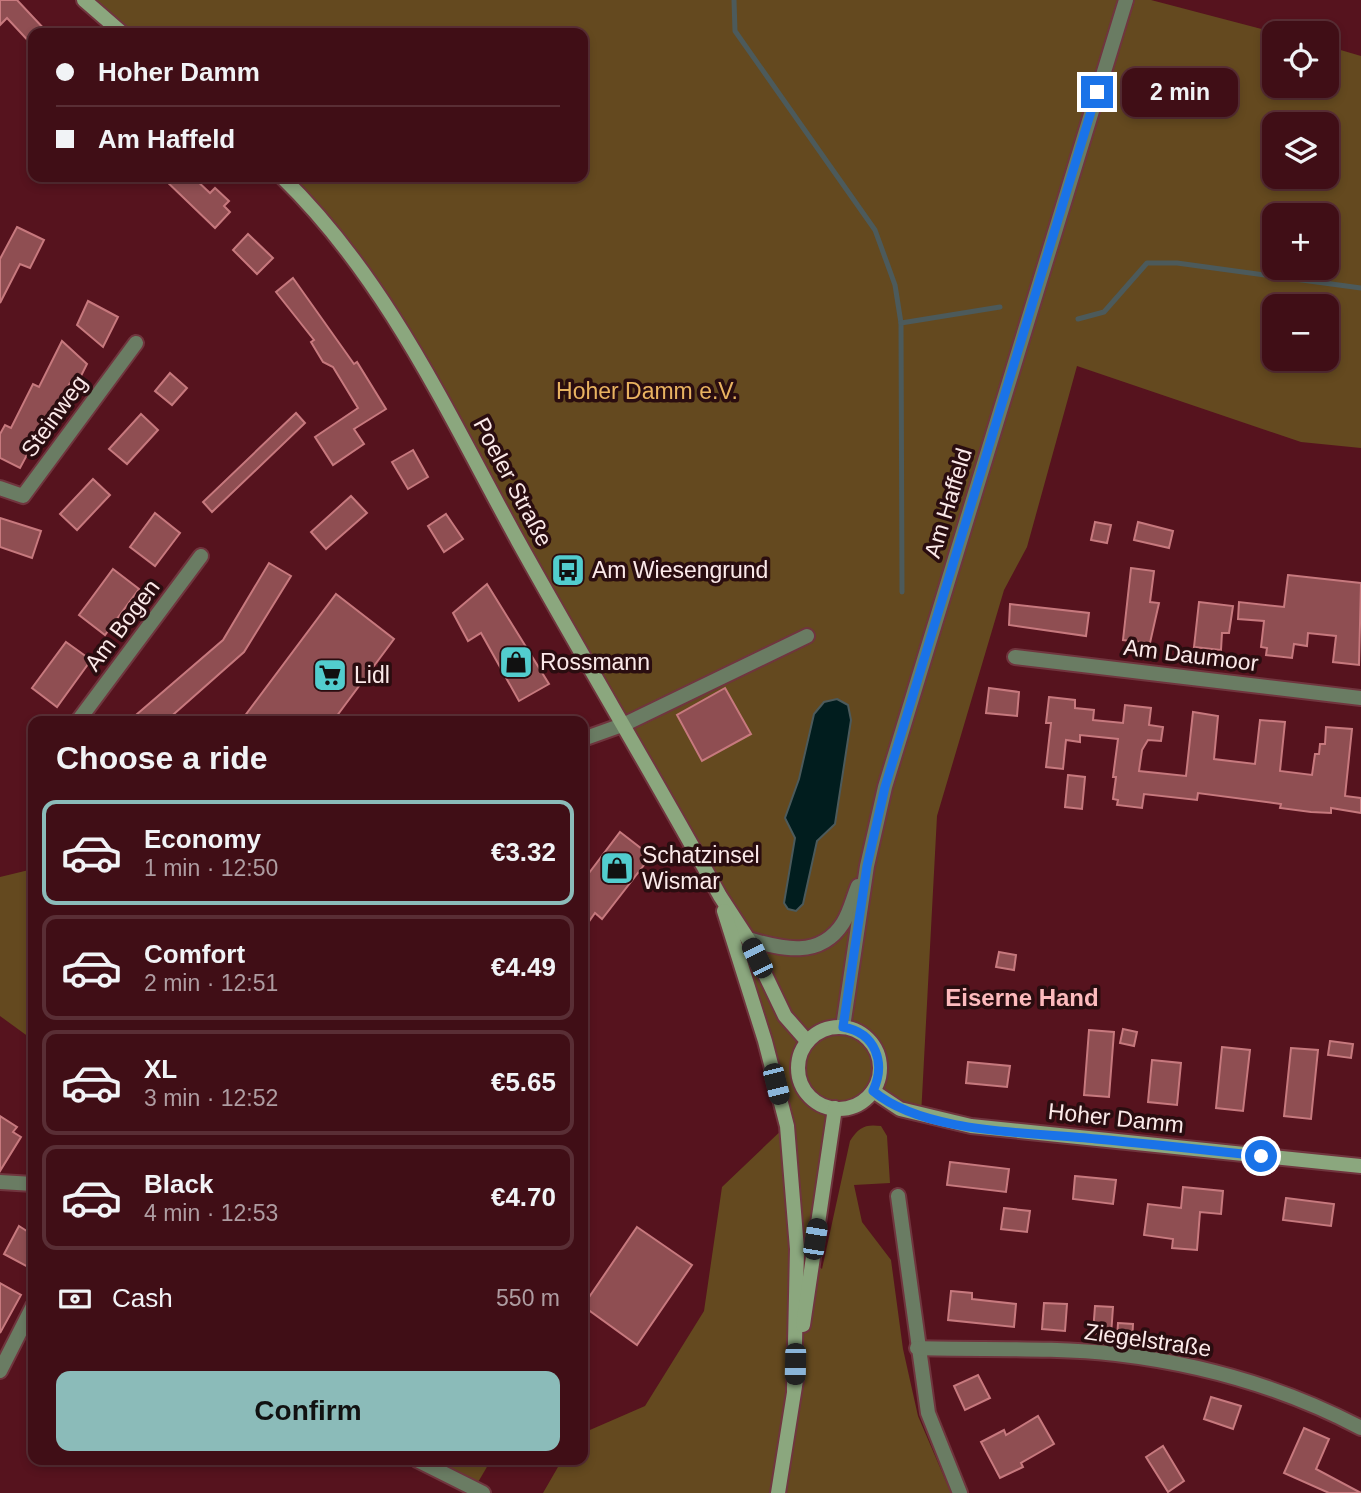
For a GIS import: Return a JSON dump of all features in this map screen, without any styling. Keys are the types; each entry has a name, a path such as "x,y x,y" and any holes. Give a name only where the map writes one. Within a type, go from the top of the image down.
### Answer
{"main road":[{"path":"84,0 116,28"},
{"name":"Poeler Straße","path":"286,182 358,264 435,386 517,541 625,724 720,896 748,939 785,1016 807,1041"},
{"path":"720,896 765,1041 787,1126 797,1249 794,1390"},
{"path":"843,1027 859,1032 877,1052 878,1079 873,1091 851,1107 835,1108 813,1100 798,1077 797,1063 807,1041 820,1031 843,1027"},
{"name":"Hoher Damm","path":"873,1091 900,1109 971,1126 1361,1166"},
{"path":"778,1493 835,1108"}],"street":[{"name":"Am Haffeld","path":"843,1027 867,866 889,773 1126,0"},
{"name":"Steinweg","path":"0,488 23,496 136,343"},
{"name":"Am Bogen","path":"82,716 201,555"},
{"path":"588,737 625,724 807,636"},
{"name":"Am Daumoor","path":"1015,657 1361,698"},
{"path":"748,939 796,950 817,945 843,924 867,866"},
{"path":"0,1182 28,1184"},
{"path":"898,1196 917,1349 928,1413 960,1493"},
{"path":"0,1371 28,1316"},
{"name":"Ziegelstraße","path":"917,1349 1114,1354 1211,1369 1323,1408 1361,1428"},
{"path":"427,1465 483,1493"}],"green space":[{"name":"Hoher Damm e.V.","path":"84,0 1151,0 1262,29 1262,98 1339,98 1339,50 1361,56 1361,448 1301,442 1077,366 1027,547 1004,590 937,816 921,1116 878,1094 859,1111 835,1113 812,1261 822,1269 850,1141 856,1132 863,1128 881,1126 887,1136 890,1183 854,1185 862,1222 891,1260 903,1349 918,1416 951,1493 543,1493 559,1465 588,1465 588,1431 645,1406 704,1311 722,1187 787,1125 720,896 358,264 286,182 588,182 588,28 116,28"},
{"path":"28,870 28,1036 0,1016 0,877"},
{"path":"427,1465 488,1465 474,1489"}],"water":[{"path":"837,699 848,705 851,720 835,824 817,841 803,904 796,911 788,909 784,903 795,838 785,818 799,779 814,714 824,702"}],"building":[{"path":"0,0 17,0 43,28 28,28 28,41 7,18 0,25"},
{"path":"167,182 198,182 210,193 215,188 229,201 224,206 230,212 215,228"},
{"path":"17,227 44,240 30,268 20,264 0,303 0,259"},
{"path":"248,234 273,258 257,274 233,250"},
{"path":"293,278 354,364 357,362 386,409 354,429 364,444 333,465 315,437 358,408 333,367 323,362 311,342 314,340 276,292"},
{"path":"88,301 118,317 103,347 77,325"},
{"path":"62,341 87,364 76,386 70,383 47,427 43,425 20,468 0,458 0,434 5,425 11,428 33,384 39,387"},
{"path":"170,373 187,388 172,405 155,391"},
{"path":"296,413 305,423 212,512 203,502"},
{"path":"141,414 158,430 127,464 109,449"},
{"path":"413,450 428,477 408,489 392,462"},
{"path":"93,479 110,495 77,530 60,514"},
{"path":"351,496 367,513 326,549 311,532"},
{"path":"155,513 180,533 155,566 130,547"},
{"path":"446,514 463,539 444,552 428,526"},
{"path":"0,518 41,531 32,558 0,547"},
{"path":"1095,522 1111,525 1107,543 1091,540"},
{"path":"1138,522 1173,531 1169,548 1134,540"},
{"path":"269,563 291,576 244,652 172,716 135,716 223,640"},
{"path":"1131,568 1154,571 1150,602 1159,603 1150,643 1123,640"},
{"path":"113,569 139,589 105,635 79,615"},
{"path":"1288,575 1361,583 1359,665 1333,662 1336,636 1308,633 1307,646 1294,644 1292,658 1266,655 1267,648 1261,647 1264,621 1238,619 1239,602 1284,607"},
{"name":"Rossmann","path":"487,584 549,684 519,701 481,633 468,641 453,613"},
{"path":"336,594 394,639 337,716 245,716"},
{"path":"1199,602 1233,606 1229,633 1222,633 1221,650 1194,647"},
{"path":"1010,604 1089,613 1086,636 1009,625"},
{"path":"66,642 91,660 57,707 32,688"},
{"path":"725,688 751,734 702,761 677,715"},
{"path":"989,688 1019,692 1017,716 986,713"},
{"path":"1049,697 1075,700 1075,708 1094,710 1093,720 1123,723 1125,705 1151,708 1149,725 1163,727 1161,741 1148,740 1142,750 1139,771 1186,776 1193,712 1218,716 1214,759 1255,764 1260,720 1285,722 1280,771 1312,775 1315,754 1319,754 1320,744 1325,744 1326,727 1352,729 1345,796 1361,798 1361,813 1331,808 1331,813 1311,812 1280,808 1281,804 1198,793 1197,800 1144,794 1142,808 1117,805 1118,800 1113,799 1116,777 1113,777 1118,739 1080,735 1080,742 1066,740 1063,769 1046,767 1051,723 1046,723"},
{"path":"1068,775 1085,777 1082,809 1065,807"},
{"name":"Schatzinsel Wismar","path":"620,832 651,856 602,919 595,913 588,923 588,874"},
{"path":"999,952 1016,955 1014,970 996,967"},
{"path":"1123,1029 1137,1032 1134,1046 1120,1043"},
{"path":"1089,1030 1114,1032 1109,1097 1084,1095"},
{"path":"1330,1041 1353,1044 1351,1058 1328,1055"},
{"path":"1222,1047 1250,1050 1243,1111 1216,1108"},
{"path":"1291,1048 1318,1050 1311,1119 1284,1116"},
{"path":"1152,1060 1181,1063 1177,1105 1148,1102"},
{"path":"968,1062 1010,1066 1007,1087 966,1083"},
{"path":"0,1116 17,1127 13,1132 21,1137 0,1171"},
{"path":"950,1162 1009,1169 1006,1192 947,1185"},
{"path":"1075,1176 1116,1180 1113,1204 1073,1199"},
{"path":"1183,1187 1223,1191 1221,1214 1200,1212 1197,1250 1172,1248 1173,1239 1144,1235 1148,1204 1181,1208"},
{"path":"1286,1198 1334,1204 1331,1226 1283,1220"},
{"path":"1004,1208 1030,1211 1027,1232 1001,1229"},
{"path":"19,1226 28,1232 28,1267 4,1254"},
{"path":"637,1227 692,1265 637,1345 588,1310 588,1299"},
{"path":"0,1283 21,1295 0,1333"},
{"path":"951,1291 972,1293 972,1299 1016,1304 1014,1327 948,1320"},
{"path":"1044,1303 1067,1304 1065,1331 1042,1329"},
{"path":"1095,1306 1113,1307 1111,1335 1093,1333"},
{"path":"1118,1323 1133,1324 1132,1342 1117,1340"},
{"path":"978,1375 990,1398 965,1410 954,1386"},
{"path":"1211,1397 1241,1406 1233,1429 1204,1419"},
{"path":"1038,1416 1054,1444 1021,1463 1023,1467 1000,1478 981,1442 1004,1430 1006,1435"},
{"path":"1304,1428 1329,1439 1316,1469 1361,1493 1329,1493 1284,1473"},
{"path":"1163,1446 1184,1481 1168,1492 1146,1457"}],"waterway":[{"path":"734,0 735,31 875,230 895,285 901,323 902,592"},
{"path":"1078,319 1104,312 1147,263 1177,263 1361,288"},
{"path":"901,323 1000,307"}],"place":[{"name":"Am Wiesengrund","path":"568,570"},
{"name":"Rossmann","path":"516,662"},
{"name":"Lidl","path":"330,675"},
{"name":"Schatzinsel Wismar","path":"617,868"}],"district":[{"name":"Eiserne Hand","path":"1022,997"}],"route":[{"path":"1097,92 885,787 867,866 843,1027 859,1032 870,1040 877,1052 880,1065 873,1091 900,1109 921,1116 971,1126 1261,1156"}]}
